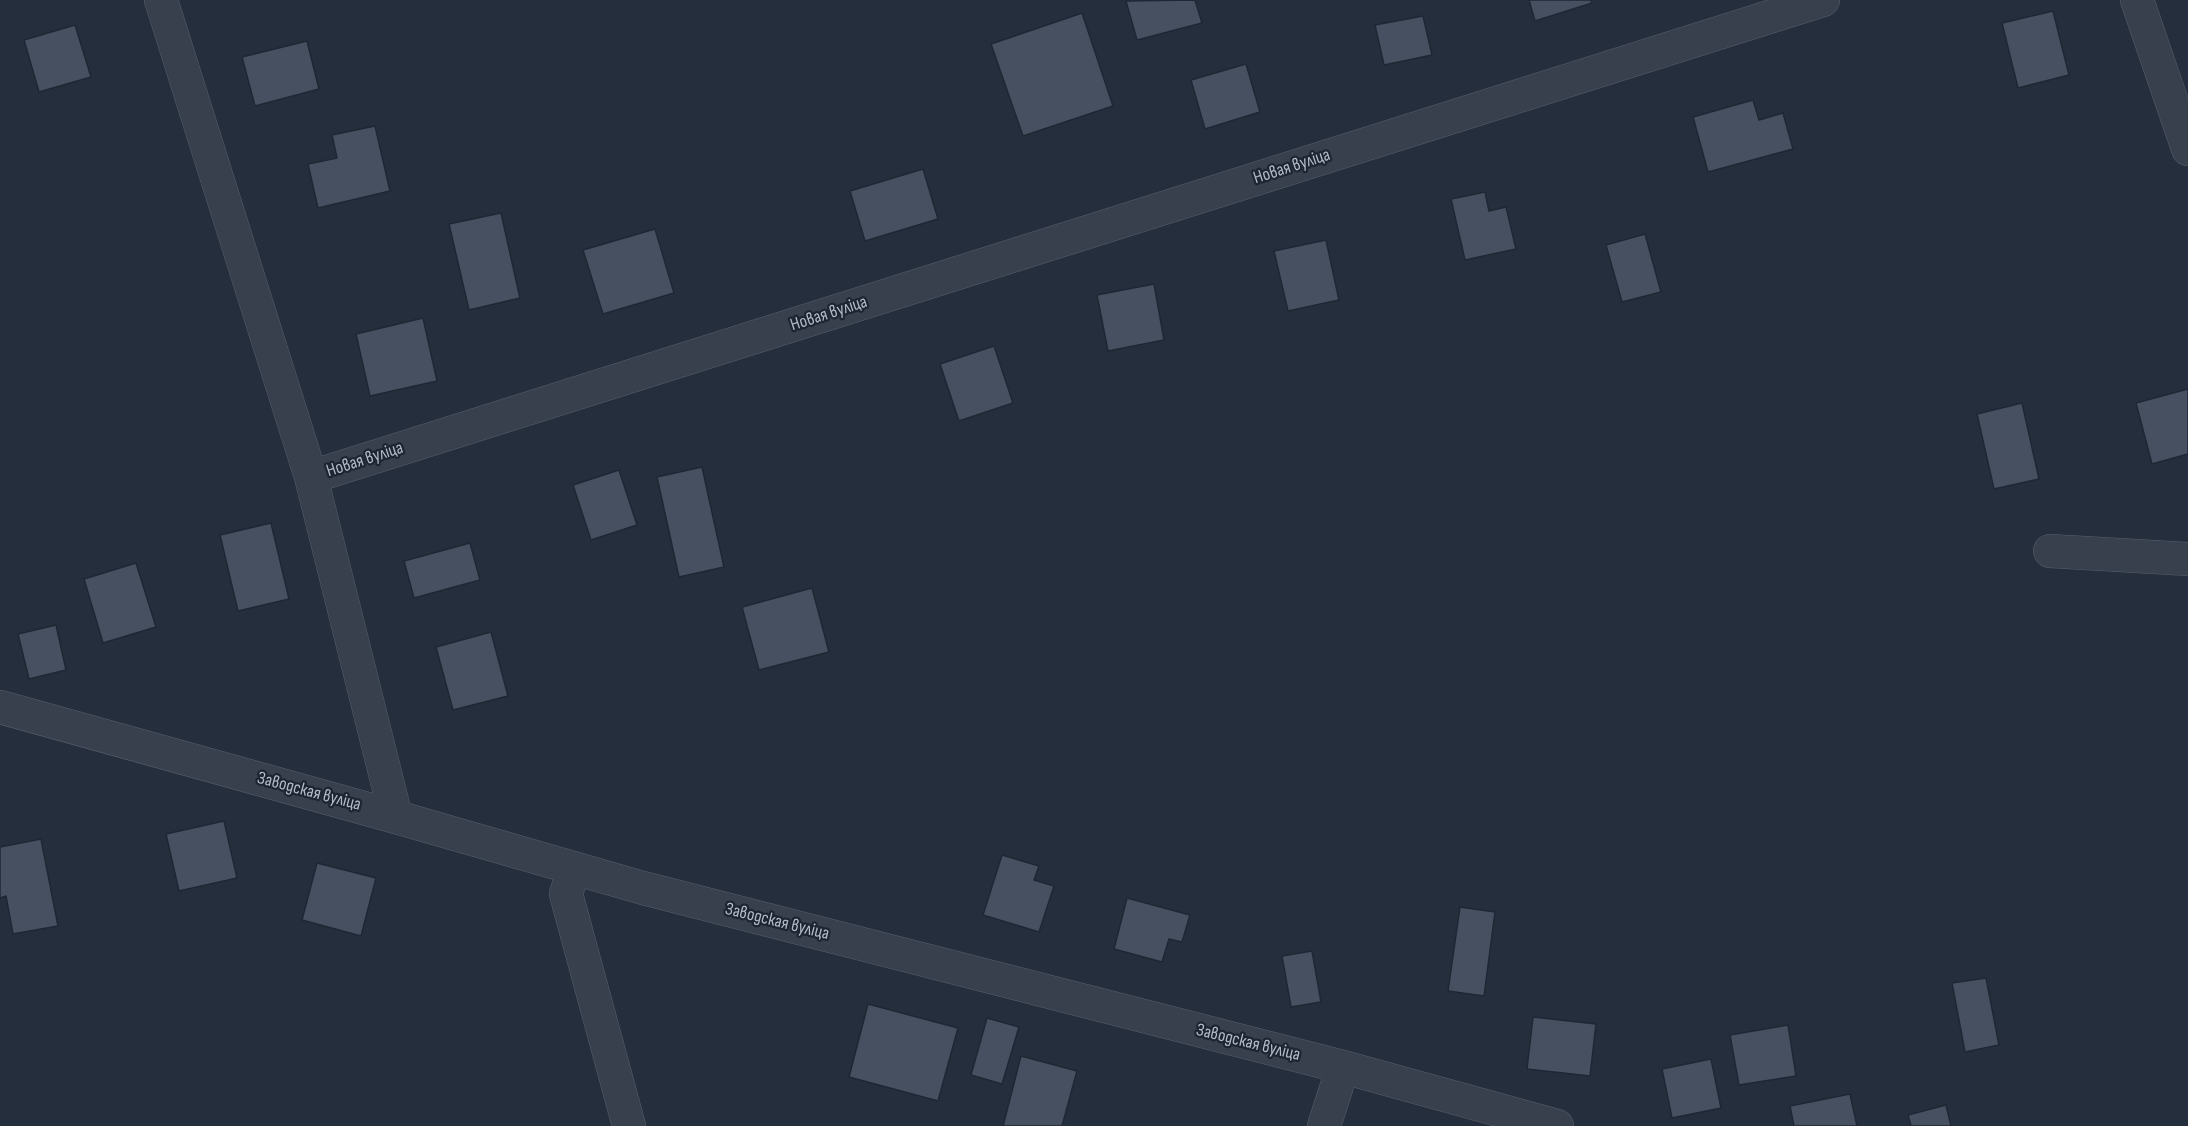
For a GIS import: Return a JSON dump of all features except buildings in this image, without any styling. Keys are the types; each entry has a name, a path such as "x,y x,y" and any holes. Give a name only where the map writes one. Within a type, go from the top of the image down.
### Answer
{"street":[{"name":"Новая вуліца","path":"161,0 311,477 1823,0"},
{"path":"2137,0 2188,149"},
{"path":"311,477 396,817"},
{"path":"2050,551 2188,559"},
{"name":"Заводская вуліца","path":"0,708 655,891 1343,1067 1557,1126"},
{"path":"574,868 566,894 629,1126"},
{"path":"1324,1126 1343,1067"}]}
